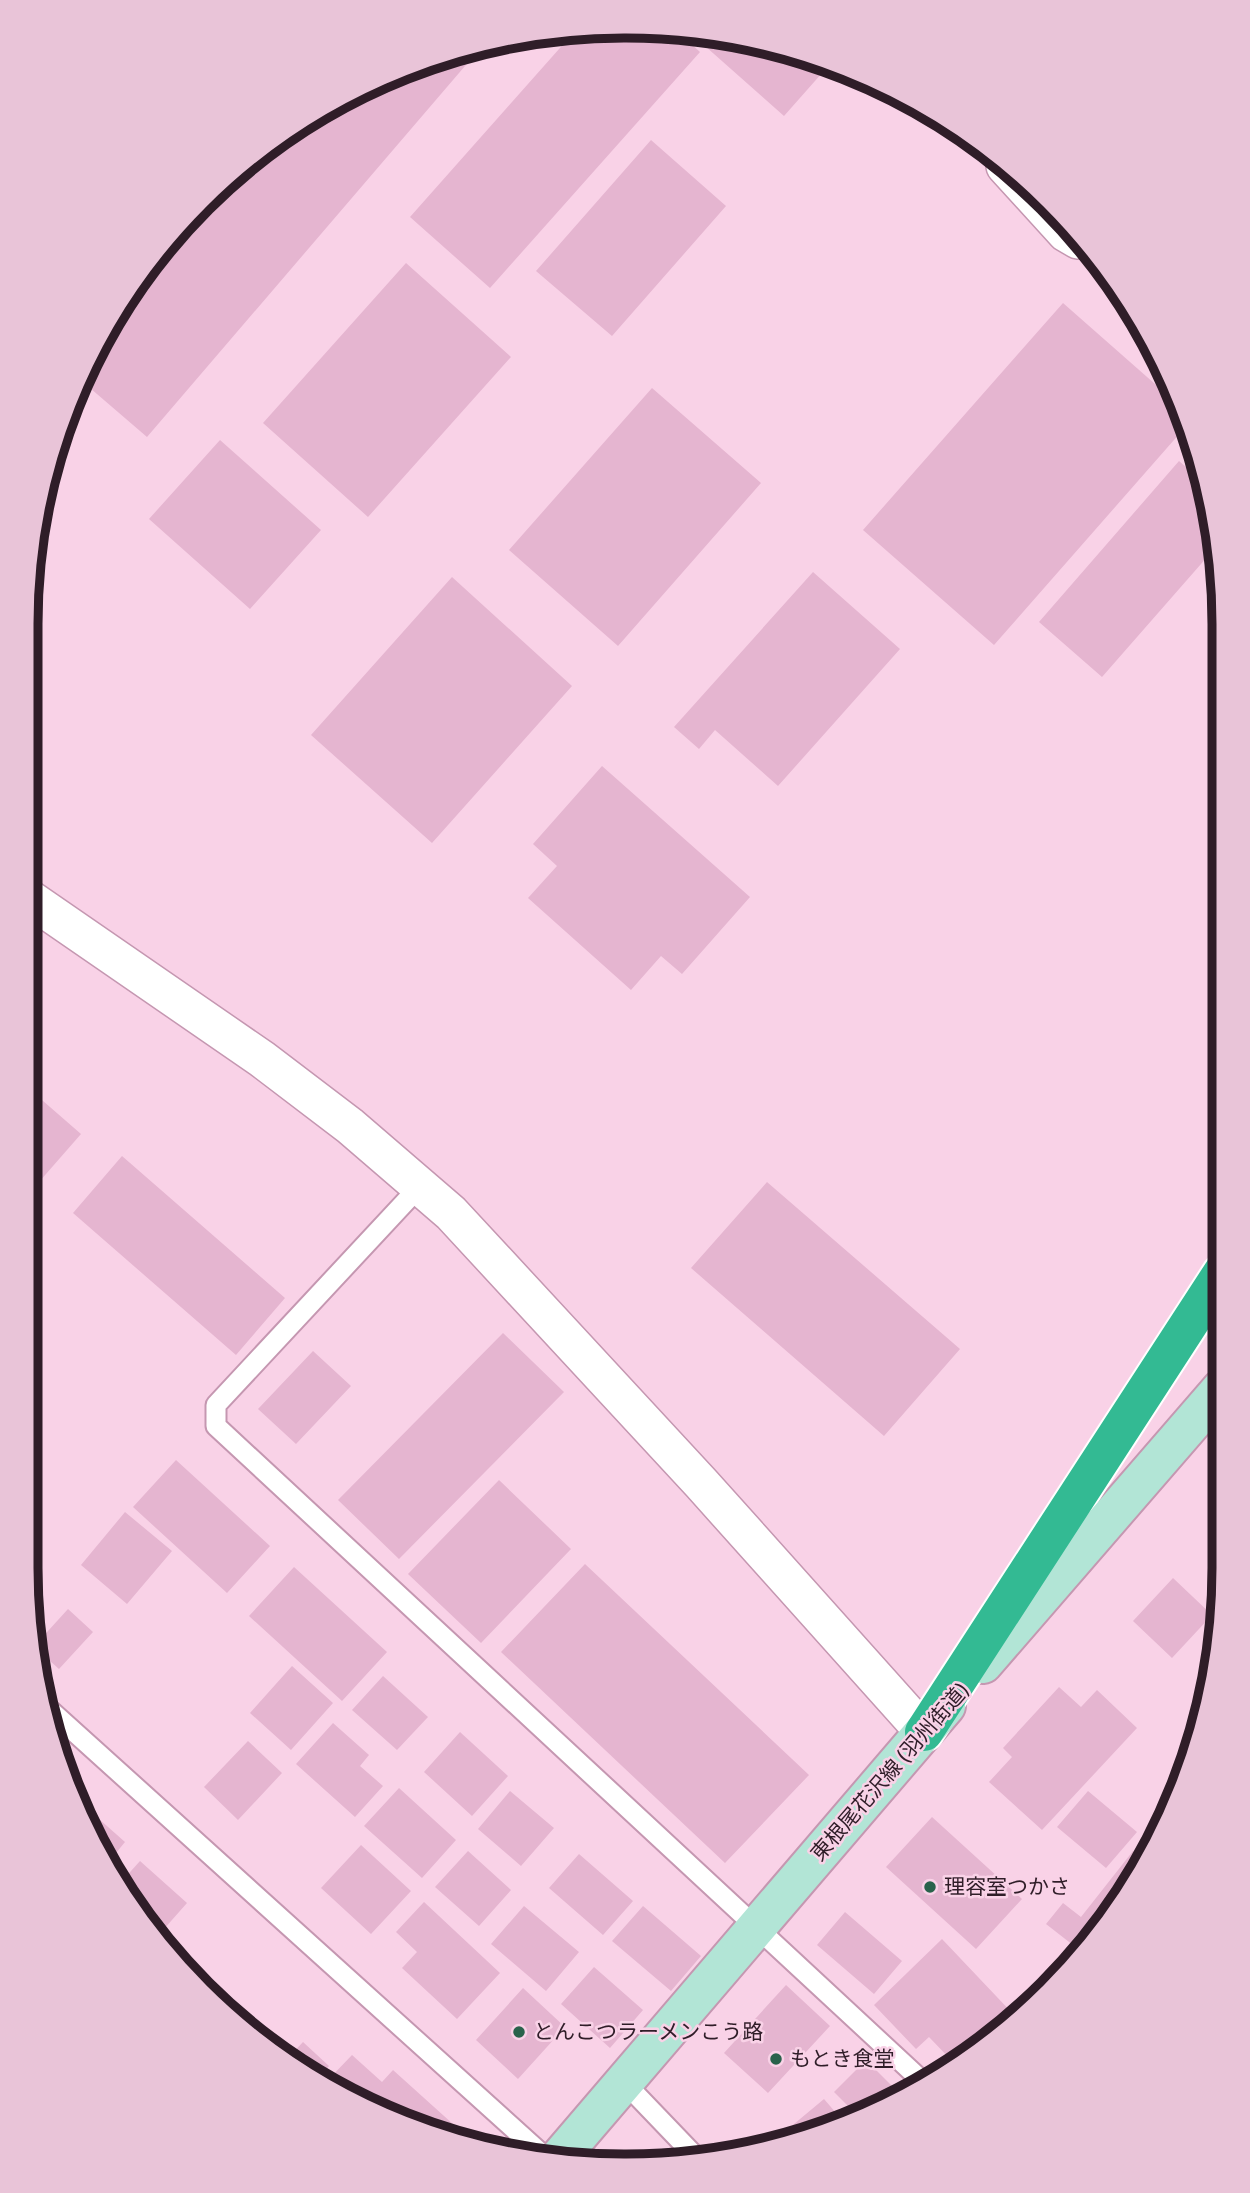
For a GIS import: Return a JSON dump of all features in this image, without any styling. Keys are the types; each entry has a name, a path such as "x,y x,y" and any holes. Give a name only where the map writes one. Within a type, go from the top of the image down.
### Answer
{"highway":[{"path":"923,1732 1212,1288"}],"main road":[{"name":"東根尾花沢線 (羽州街道)","path":"565,2151 1212,1400"}],"street":[{"path":"38,905 262,1059 350,1126 451,1213 701,1483 923,1732"}],"lane":[{"path":"420,1186 216,1405 216,1426 917,2076"},
{"path":"57,1717 534,2147"},
{"path":"624,2082 689,2150"}],"building":[{"path":"625,38 663,40 690,43 700,52 490,288 410,217 565,42"},
{"path":"705,46 777,58 822,73 784,116"},
{"path":"471,59 147,437 89,387 137,299 184,238 238,184 299,137 366,99 401,83"},
{"path":"651,140 726,206 612,336 536,271"},
{"path":"406,263 511,357 368,517 263,423"},
{"path":"1063,303 1162,390 1179,434 994,645 863,530"},
{"path":"652,388 761,483 618,646 509,550"},
{"path":"220,440 321,530 250,609 149,519"},
{"path":"1179,461 1192,472 1207,557 1102,677 1039,622"},
{"path":"813,572 900,649 778,786 715,730 699,749 674,727"},
{"path":"452,577 572,686 432,843 311,735"},
{"path":"602,766 750,897 682,974 661,956 631,990 528,898 557,866 533,844"},
{"path":"38,1097 81,1134 38,1183"},
{"path":"122,1156 285,1298 236,1355 73,1213"},
{"path":"767,1182 960,1349 884,1436 691,1268"},
{"path":"503,1333 564,1392 399,1559 338,1500"},
{"path":"313,1351 351,1386 296,1444 258,1409"},
{"path":"176,1460 270,1546 227,1593 133,1507"},
{"path":"499,1480 571,1549 481,1643 408,1574"},
{"path":"125,1512 172,1551 127,1604 81,1565"},
{"path":"585,1564 809,1775 725,1863 501,1652"},
{"path":"294,1567 387,1652 342,1701 249,1616"},
{"path":"1173,1578 1209,1612 1209,1619 1172,1658 1133,1621"},
{"path":"68,1609 93,1632 59,1669 46,1657 43,1636"},
{"path":"292,1666 333,1703 291,1750 250,1713"},
{"path":"383,1676 428,1717 397,1750 352,1710"},
{"path":"1059,1687 1081,1707 1097,1690 1137,1728 1042,1830 989,1782 1012,1757 1003,1748"},
{"path":"333,1723 369,1755 360,1766 383,1786 355,1817 296,1764"},
{"path":"460,1732 508,1776 472,1816 424,1772"},
{"path":"248,1741 282,1773 238,1820 204,1787"},
{"path":"399,1788 456,1840 422,1878 364,1826"},
{"path":"510,1791 554,1828 521,1866 478,1829"},
{"path":"1088,1791 1137,1832 1106,1868 1057,1827"},
{"path":"93,1813 125,1842 114,1855"},
{"path":"932,1817 1022,1899 976,1949 886,1867"},
{"path":"361,1845 411,1891 371,1934 321,1888"},
{"path":"468,1851 511,1890 479,1926 435,1887"},
{"path":"1133,1851 1137,1854 1113,1894 1074,1946 1046,1924 1063,1903 1081,1917"},
{"path":"579,1854 633,1901 603,1935 549,1888"},
{"path":"140,1861 187,1903 164,1929 126,1876"},
{"path":"424,1902 500,1973 457,2019 402,1968 417,1952 396,1932"},
{"path":"524,1906 579,1952 546,1991 491,1944"},
{"path":"643,1906 701,1956 671,1991 612,1941"},
{"path":"845,1912 902,1961 874,1994 817,1945"},
{"path":"942,1939 1010,2011 949,2057 929,2037 916,2049 874,2005"},
{"path":"594,1967 643,2010 610,2048 561,2004"},
{"path":"786,1985 830,2026 768,2093 724,2053"},
{"path":"523,1988 565,2027 518,2079 476,2040"},
{"path":"303,2042 329,2066 324,2071 294,2052"},
{"path":"352,2055 382,2082 393,2070 454,2125 451,2128 401,2110 332,2076"},
{"path":"866,2060 894,2088 851,2109 834,2092"},
{"path":"824,2099 837,2114 790,2131 788,2129"}],"place":[{"name":"理容室つかさ","path":"930,1887"},
{"name":"とんこつラーメンこう路","path":"519,2032"},
{"name":"もとき食堂","path":"776,2059"}]}
